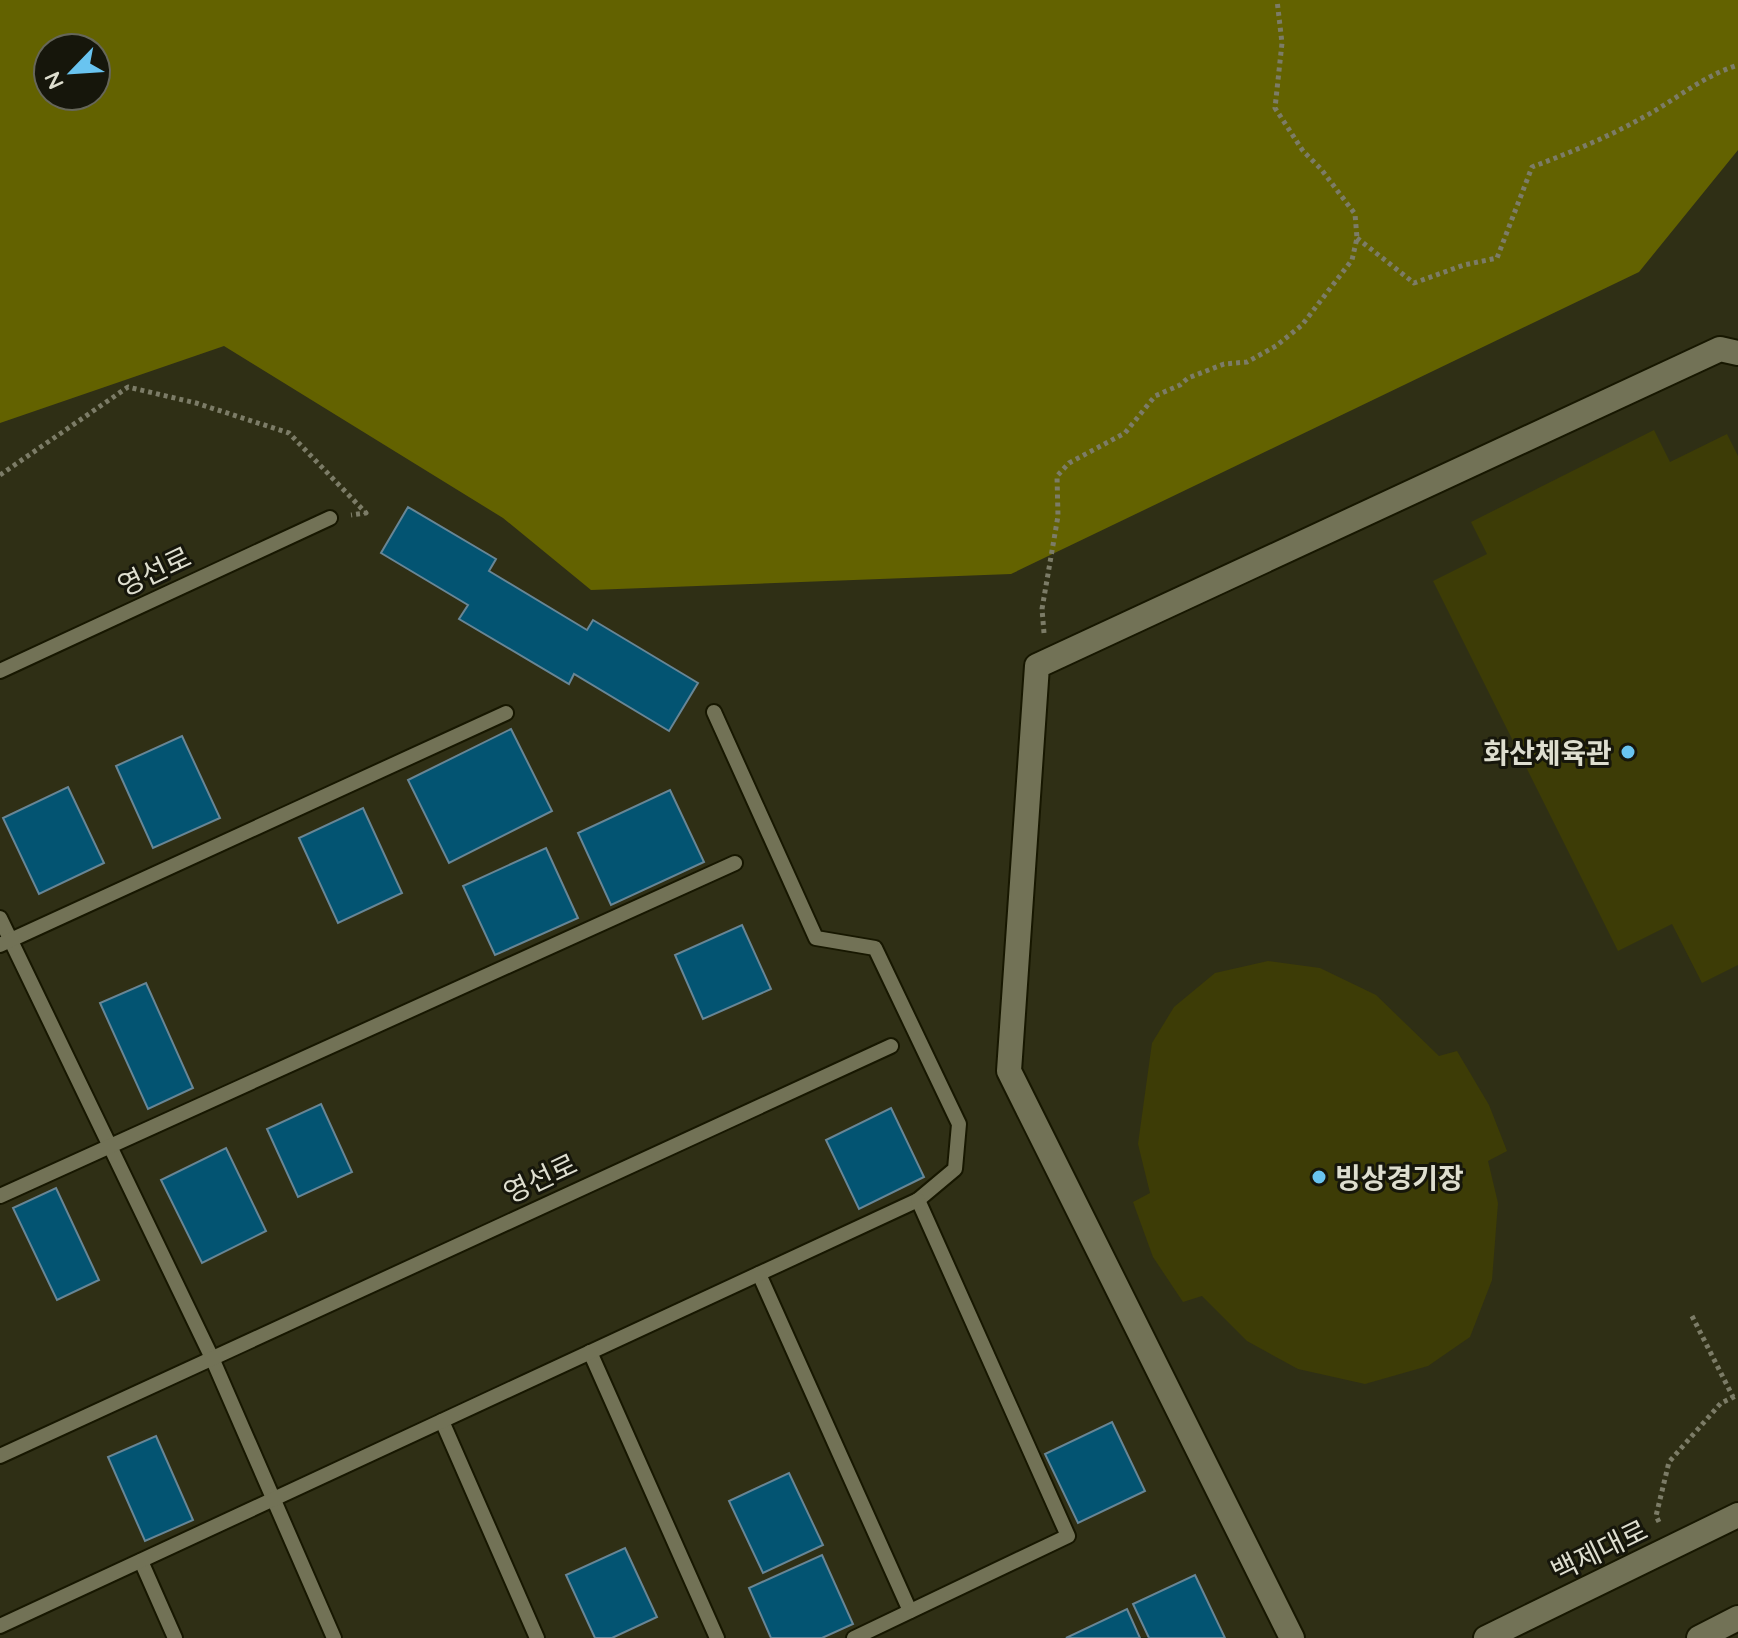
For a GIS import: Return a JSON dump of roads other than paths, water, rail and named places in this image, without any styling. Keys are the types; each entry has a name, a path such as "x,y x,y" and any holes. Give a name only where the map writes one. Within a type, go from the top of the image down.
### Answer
{"street":[{"path":"1292,1638 1009,1071 1037,666 1720,349 1738,353"},
{"name":"백제대로","path":"1486,1638 1738,1515"},
{"path":"1699,1638 1738,1618"}],"lane":[{"name":"영선로","path":"0,671 330,518"},
{"path":"0,1626 918,1200 955,1169 959,1124 875,948 816,938 714,712"},
{"path":"5,942 506,713"},
{"path":"0,1196 735,863"},
{"path":"0,918 5,942 212,1358 334,1638"},
{"name":"영선로","path":"0,1456 891,1046"},
{"path":"854,1638 1068,1536 918,1200"},
{"path":"759,1274 910,1611"},
{"path":"590,1352 717,1638"},
{"path":"442,1421 537,1638"},
{"path":"141,1561 175,1638"}],"place":[{"name":"화산체육관","path":"1628,752"},
{"name":"빙상경기장","path":"1319,1177"}]}
